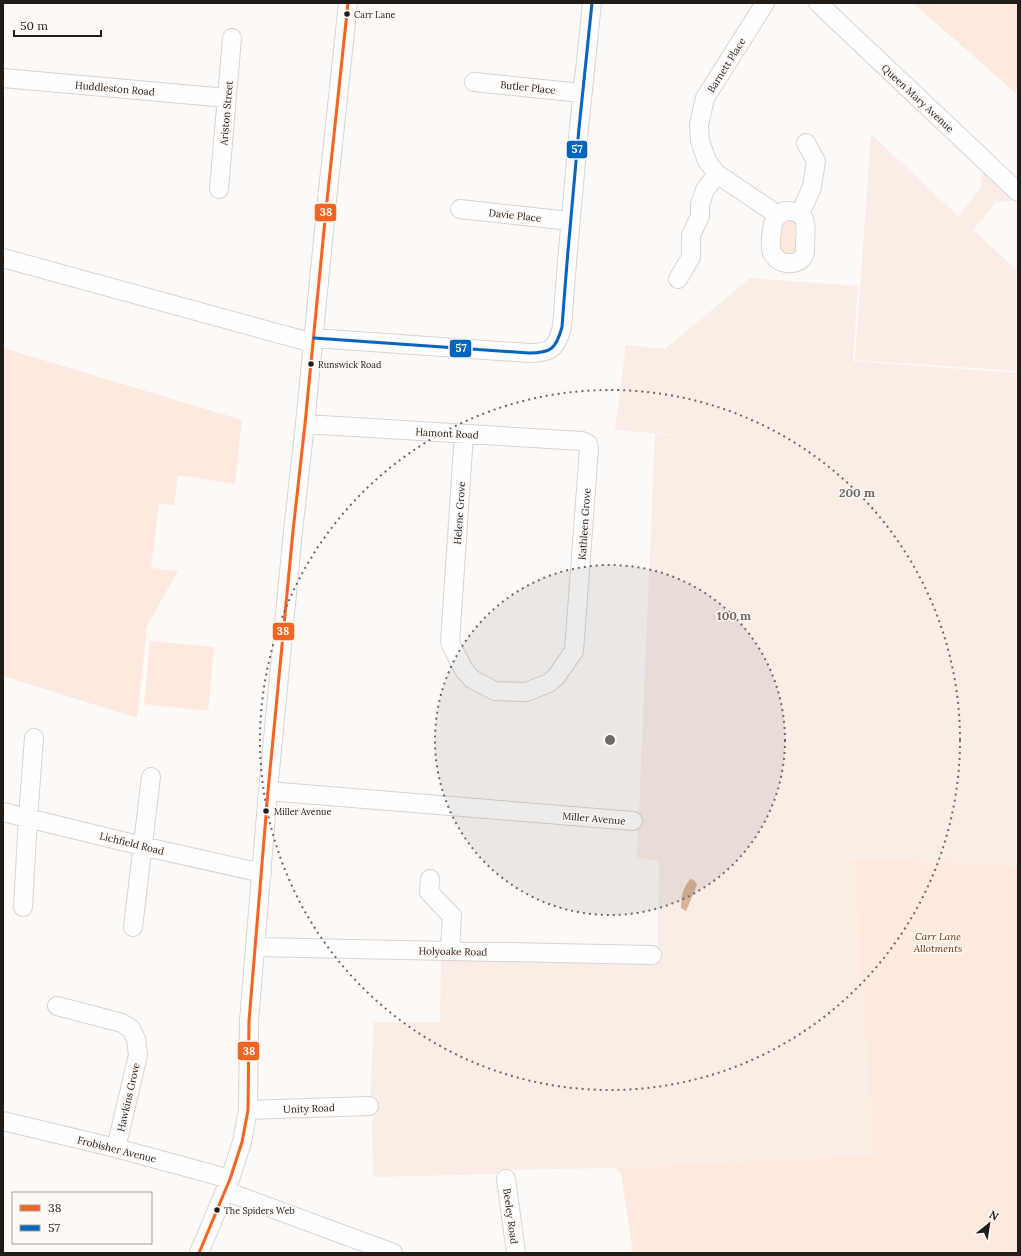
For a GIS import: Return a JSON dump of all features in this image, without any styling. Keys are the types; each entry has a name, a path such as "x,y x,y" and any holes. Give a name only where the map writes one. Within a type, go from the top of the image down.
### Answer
{"street":[{"path":"199,1253 228,1185 242,1142 248,1110 249,1021 268,792 293,531 348,3"},
{"path":"3,258 313,341 543,353 551,350 559,341 562,328 570,221 592,3"},
{"name":"Barnett Place","path":"765,3 705,98 699,125 700,141 707,161 717,174 778,215"},
{"name":"Queen Mary Avenue","path":"818,3 1018,192"},
{"name":"Ariston Street","path":"219,189 232,38"},
{"name":"Huddleston Road","path":"3,78 227,98"},
{"name":"Butler Place","path":"474,82 582,93"},
{"path":"800,214 812,187 821,160 806,143"},
{"path":"678,279 691,257 691,235 700,216 700,204 706,190 717,174"},
{"name":"Davie Place","path":"460,209 570,221"},
{"path":"785,211 793,211 800,214 805,221 806,227 804,256 799,261 791,264 783,263 776,259 770,249 773,224 778,215 785,211"},
{"name":"Hamont Road","path":"305,424 582,441 588,444"},
{"name":"Helene Grove","path":"464,434 450,642 464,670 472,679 495,691 526,692 549,683 556,677 574,651 578,604"},
{"name":"Kathleen Grove","path":"578,604 589,449 588,444"},
{"path":"23,906 34,738"},
{"path":"133,927 151,777"},
{"name":"Miller Avenue","path":"268,792 633,821"},
{"name":"Lichfield Road","path":"3,812 142,846 262,873"},
{"path":"430,879 429,892 452,916 450,951"},
{"name":"Holyoake Road","path":"255,947 652,955"},
{"name":"Hawkins Grove","path":"57,1006 122,1023 131,1030 136,1040 138,1056 116,1148"},
{"name":"Unity Road","path":"248,1110 369,1106"},
{"name":"Frobisher Avenue","path":"3,1121 116,1148 228,1185 393,1253"},
{"name":"Beeley Road","path":"506,1179 516,1253"}],"shaded area":[{"path":"871,134 958,216 980,189 982,172 1012,201 996,202 973,230 1018,271 1018,371 855,360"},
{"path":"750,278 858,286 853,361 1018,373 1018,866 952,862 854,860 873,1155 617,1168 499,1170 499,1174 373,1177 372,1111 370,1098 374,1022 440,1022 441,960 657,963 659,861 637,858 655,434 705,437 615,430 626,345 665,349"},
{"path":"690,879 694,880 697,885 686,911 681,908 681,900 684,889"}],"green space":[{"path":"913,3 1018,3 1018,95"},
{"path":"792,218 798,221 799,251 789,257 780,250 782,225 785,220"},
{"path":"3,348 242,420 235,484 178,475 174,505 159,504 151,568 178,571 145,629 146,636 137,718 3,676"},
{"path":"150,641 214,647 208,711 144,704"},
{"name":"Carr Lane Allotments","path":"854,860 952,862 1018,866 1018,1253 633,1253 621,1172 617,1171 617,1168 873,1155"}],"transit line":[{"name":"38","path":"199,1253 230,1179 242,1142 248,1110 249,1021 268,791 293,531 348,3"},
{"name":"57","path":"314,338 529,353 548,351 555,345 562,327 568,246 592,3"}],"place":[{"name":"Carr Lane","path":"347,14"},
{"name":"Runswick Road","path":"311,364"},
{"name":"Miller Avenue","path":"266,811"},
{"name":"The Spiders Web","path":"217,1210"}]}
